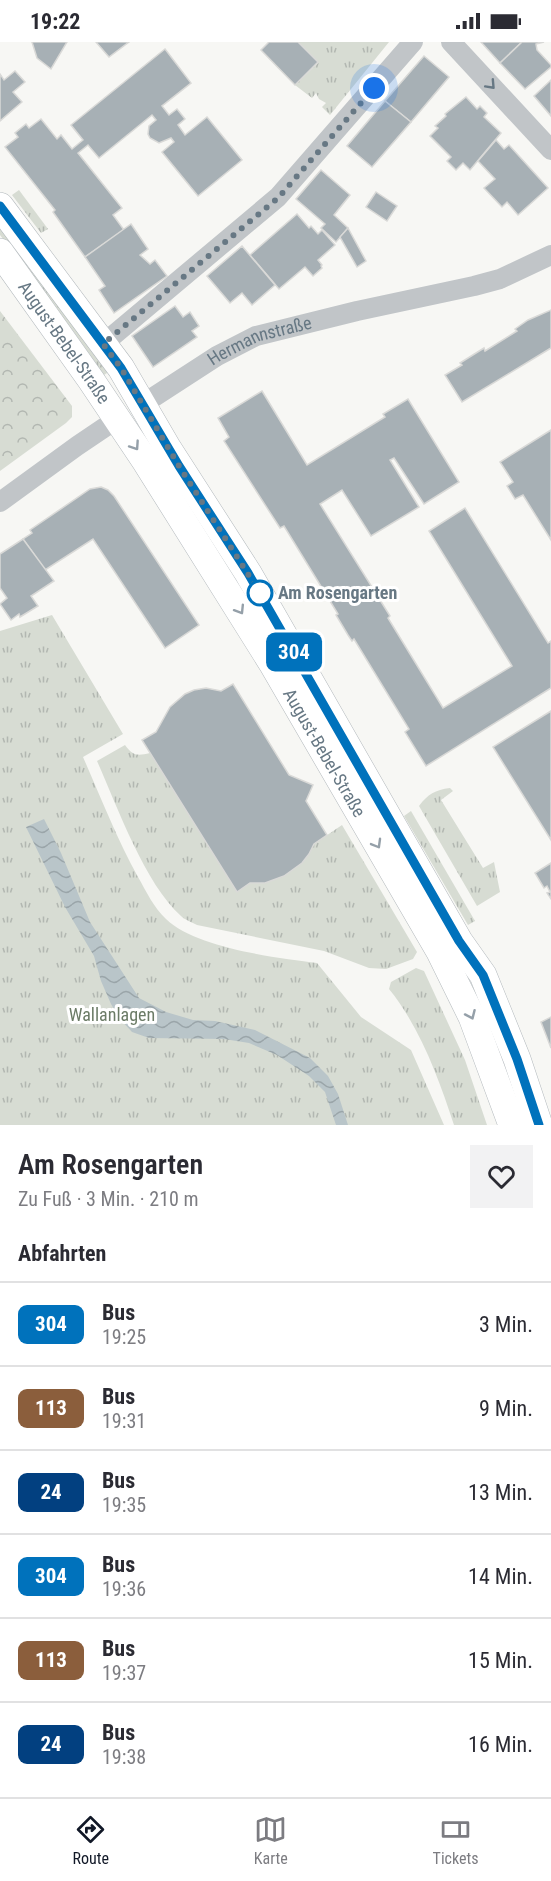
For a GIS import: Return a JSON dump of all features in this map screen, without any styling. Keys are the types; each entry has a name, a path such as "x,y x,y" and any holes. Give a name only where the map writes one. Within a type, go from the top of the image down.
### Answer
{"main road":[{"name":"August-Bebel-Straße","path":"0,206 103,344 248,573 459,941 483,975 517,1059 539,1125"},
{"name":"August-Bebel-Straße","path":"0,252 117,419 249,624 440,952 472,1017 512,1125"},
{"name":"Hermannstraße","path":"117,419 142,404"}],"street":[{"path":"103,344 278,198 413,42"},
{"path":"451,42 551,150"},
{"name":"Hermannstraße","path":"142,404 217,356 256,336 357,311 483,284 501,279 551,255"},
{"name":"Hermannstraße","path":"0,502 117,419"}],"green space":[{"path":"298,42 389,42 330,115 322,107 326,103 319,99 316,93 312,98 295,85 318,63"},
{"path":"19,190 48,229 41,233 12,195"},
{"path":"0,219 110,371 104,375 54,304 0,235"},
{"path":"0,311 72,406 72,417 0,471"},
{"name":"Wallanlagen","path":"52,615 123,734 83,757 123,848 158,910 179,929 216,944 260,955 317,963 361,1017 411,1050 444,1125 0,1125 0,631"},
{"path":"125,745 136,754 150,753 237,892 250,883 265,883 284,876 302,863 314,844 342,825 417,952 413,959 386,969 369,968 324,951 197,925 183,917 168,902 144,865 97,761"},
{"path":"450,788 453,791 441,800 483,868 494,862 500,892 477,906 419,806 432,793"},
{"path":"411,811 475,921 468,925 404,816"},
{"path":"416,968 424,971 465,1060 487,1125 454,1125 435,1072 419,1037 389,989 391,982"}],"water":[{"path":"44,819 90,922 139,998 166,1012 193,1020 215,1021 255,1030 310,1058 328,1076 338,1094 348,1125 336,1125 325,1092 309,1076 277,1055 249,1043 224,1039 149,1038 132,1032 120,1019 111,1004 94,956 65,907 26,827"}],"building":[{"path":"32,42 67,42 51,69 37,58"},
{"path":"96,42 129,42 109,57"},
{"path":"269,42 298,42 318,62 295,85 261,50"},
{"path":"481,42 522,42 500,63"},
{"path":"522,42 544,42 536,44 537,50 551,65 525,89 500,63"},
{"path":"165,49 191,83 162,106 169,115 177,109 185,119 178,125 185,135 207,117 242,160 198,196 162,152 174,142 171,138 159,143 150,138 149,126 156,120 152,115 99,158 88,145 78,153 122,208 113,215 124,230 85,257 53,212 55,210 5,147 18,137 15,133 26,124 29,128 41,119 57,139 61,135 72,149 83,140 71,125"},
{"path":"424,56 449,77 411,122 385,101"},
{"path":"15,71 25,82 13,92 22,102 0,121 0,74 4,80"},
{"path":"551,80 551,116 534,96"},
{"path":"466,97 477,109 480,106 487,113 484,117 501,133 470,170 463,163 456,170 447,161 451,157 430,136 438,128 435,126 446,116 445,114"},
{"path":"385,101 411,122 372,167 347,146"},
{"path":"496,140 504,149 509,145 548,188 518,215 507,202 502,207 484,188 495,179 478,161"},
{"path":"321,170 350,195 334,215 348,228 336,242 321,228 325,224 296,199"},
{"path":"376,192 397,206 387,221 366,207"},
{"path":"297,214 309,228 311,226 318,234 322,230 335,245 318,260 322,268 313,276 305,267 279,289 250,255"},
{"path":"131,224 148,249 140,255 150,264 155,260 167,276 114,313 99,290 105,286 85,257"},
{"path":"348,228 366,261 357,267 340,237"},
{"path":"242,246 275,285 252,305 242,293 230,303 207,276"},
{"path":"175,306 183,317 190,312 199,326 192,331 197,337 153,367 132,336"},
{"path":"551,310 551,348 462,402 445,375 484,348 485,351 517,331 515,329 528,320"},
{"path":"262,391 307,465 385,417 383,414 408,399 459,482 424,504 394,458 390,460 419,507 371,536 342,490 320,504 390,616 388,618 443,708 512,666 429,531 465,508 548,643 551,641 551,688 426,766 405,732 409,729 354,639 352,641 348,635 336,615 338,614 284,526 280,528 224,441 229,437 218,418"},
{"path":"551,430 551,540 523,495 515,499 507,486 513,482 500,462"},
{"path":"101,487 114,496 199,625 165,648 93,539 45,570 23,539 32,533 30,530 90,489"},
{"path":"23,539 54,581 31,596 38,606 11,620 0,604 7,598 0,588 0,554"},
{"path":"233,684 289,775 313,785 306,801 327,835 314,844 302,863 284,876 265,883 250,883 237,892 142,740 156,732 170,707 185,694 206,688 221,691"},
{"path":"551,711 551,840 493,747"},
{"path":"551,863 551,899 547,893 550,892 547,886 544,888 535,873"},
{"path":"551,1017 551,1048 541,1022"}],"bus line":[{"name":"304","path":"0,206 121,368 167,447 248,573 459,941 483,975 517,1059 539,1125"}],"place":[{"name":"Am Rosengarten","path":"260,593"}],"route":[{"path":"260,593 167,447 121,368 103,344 278,198 374,88"}]}
